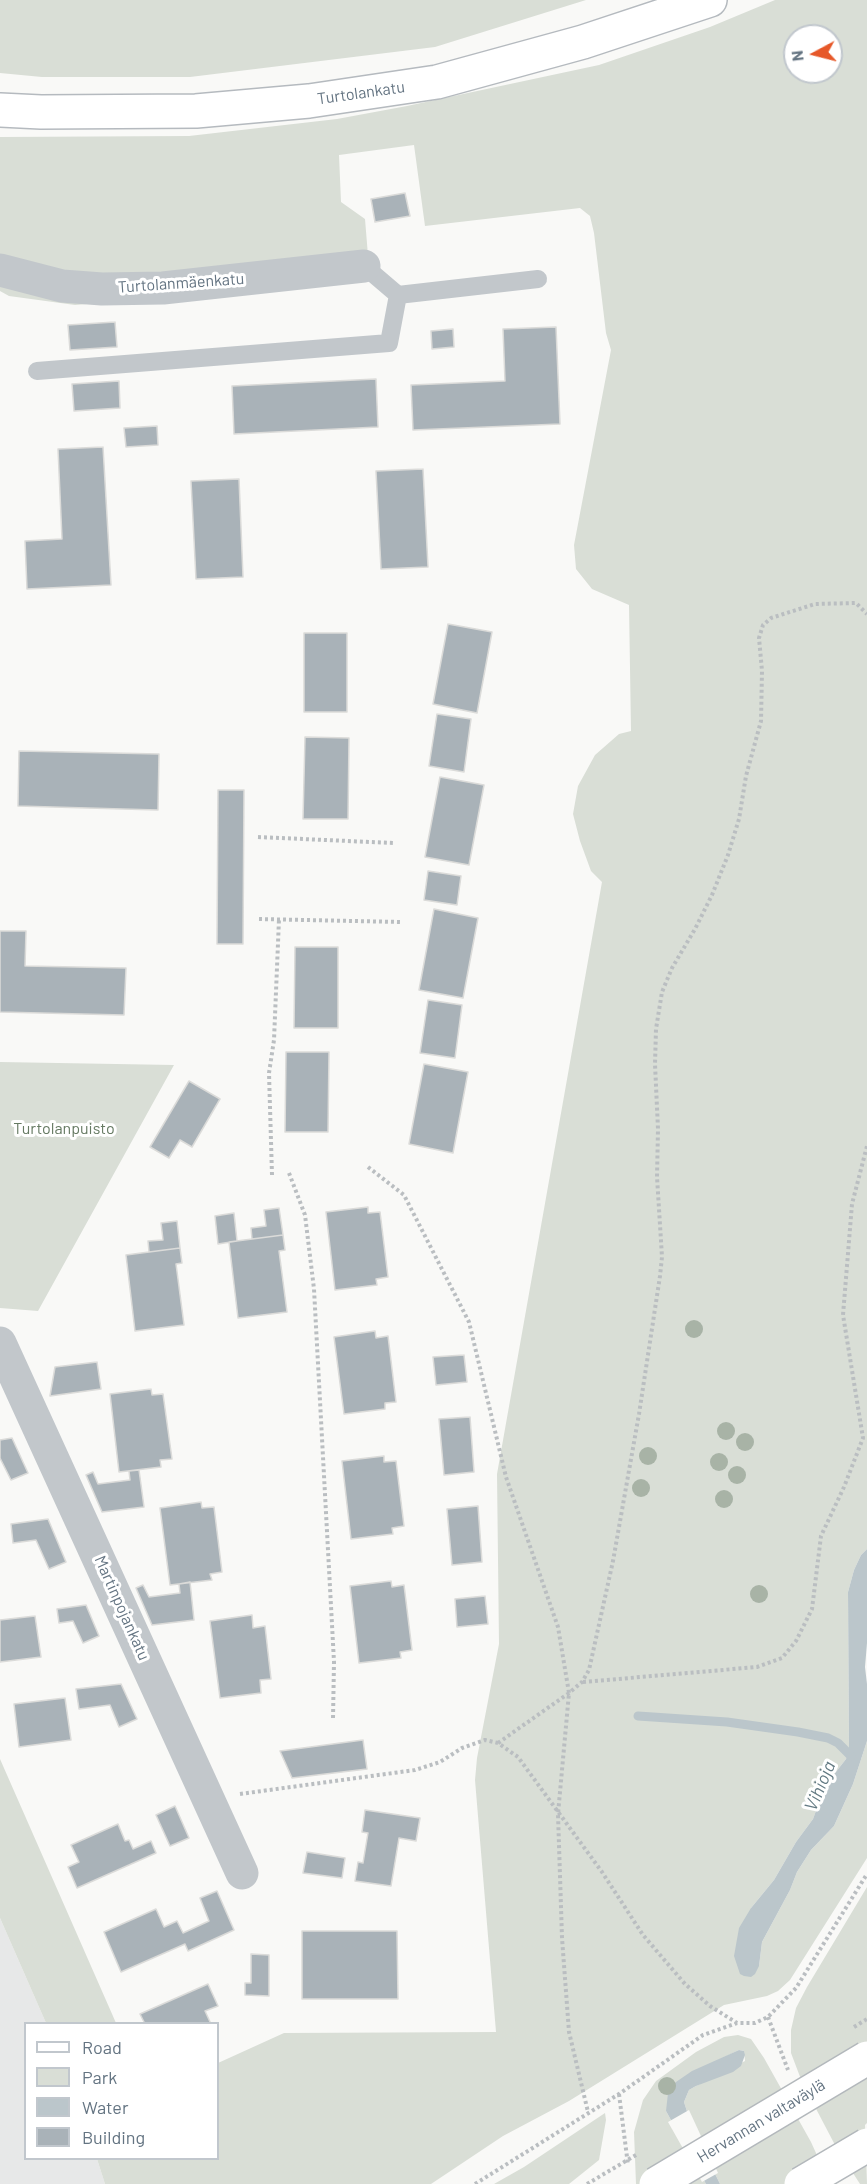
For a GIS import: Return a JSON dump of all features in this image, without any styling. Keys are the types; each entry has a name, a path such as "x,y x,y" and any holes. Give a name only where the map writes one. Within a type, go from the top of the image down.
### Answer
{"main road":[{"name":"Turtolankatu","path":"0,110 196,111 309,101 437,82 583,42 710,0"},
{"name":"Hervannan valtaväylä","path":"642,2176 867,2058"},
{"path":"801,2184 867,2145"}],"street":[{"name":"Turtolanmäenkatu","path":"0,270 62,286 102,289 163,288 364,266"},
{"name":"Martinpojankatu","path":"0,1343 242,1873"}],"lane":[{"path":"364,266 398,295 538,279"},
{"path":"37,371 389,343 398,295"}],"path":[{"path":"498,1743 569,1693 582,1682 589,1670 613,1561 660,1276 662,1257 657,1177 658,1129 655,1064 656,1029 662,992 712,895 739,819 746,776 761,721 762,671 759,638 763,625 771,618 815,604 856,603 867,615"},
{"path":"258,837 393,843"},
{"path":"259,919 400,922"},
{"path":"272,1175 269,1073 274,1040 279,920"},
{"path":"582,1682 757,1666 782,1658 796,1641 812,1610 820,1536 844,1487 863,1438 843,1315 852,1204 867,1146"},
{"path":"368,1167 404,1195 469,1322 506,1477 558,1627 569,1693 558,1814 562,1938 569,2032 588,2112"},
{"path":"289,1173 305,1215 314,1289 334,1662 333,1719"},
{"path":"209,1800 283,1787 415,1770 440,1762 462,1748 485,1740 498,1743 518,1757 602,1872 643,1935 685,1984 710,2006 737,2023"},
{"path":"475,2184 619,2094 703,2035 737,2023 755,2023 768,2017 796,1988 867,1874"},
{"path":"619,2094 642,2176"}],"shaded area":[{"path":"0,1918 46,2022 24,2022 24,2160 97,2160 105,2184 0,2184"}],"green space":[{"path":"0,0 586,0 435,47 190,77 42,77 0,73"},
{"path":"775,0 867,0 867,1549 861,1555 854,1570 848,1592 849,1749 846,1759 825,1786 813,1819 796,1842 774,1880 751,1908 759,1966 762,1942 797,1872 811,1850 834,1826 853,1784 867,1741 867,1858 790,1980 778,1991 767,1996 724,2005 569,2101 503,2136 431,2184 105,2184 97,2160 219,2160 219,2063 284,2033 496,2032 475,1780 477,1758 499,1644 497,1474 602,882 591,871 573,814 578,786 595,755 619,734 631,731 629,605 592,589 576,569 574,545 611,350 606,333 594,233 590,216 580,208 425,226 414,145 339,155 341,202 365,219 370,280 75,305 9,296 0,291 0,137 189,136 337,119 599,65 710,27"},
{"name":"Turtolanpuisto","path":"0,1062 174,1065 38,1311 0,1308"},
{"path":"0,1759 116,2022 46,2022 0,1918"},
{"path":"867,1887 867,2123 865,2125 867,2184 860,2184 835,2145 802,2082 791,2053 791,2030 796,2008 807,1987"},
{"path":"738,2035 751,2039 764,2058 811,2142 830,2184 720,2184 691,2124 684,2102 689,2090 745,2061 744,2051 739,2050 714,2062 666,2111 706,2184 636,2184 634,2132 643,2100 656,2081 696,2052 724,2037"},
{"path":"605,2113 606,2120 599,2160 569,2184 494,2184 524,2167"}],"water":[{"path":"867,1549 865,1667 867,1741 853,1784 834,1826 811,1850 797,1872 762,1942 759,1966 755,1974 751,1977 744,1976 740,1974 734,1956 739,1928 751,1908 774,1880 796,1842 813,1819 825,1786 846,1759 849,1749 848,1592 854,1570 861,1555"},
{"path":"739,2050 744,2051 745,2055 741,2066 733,2072 689,2090 684,2102 691,2124 720,2184 706,2184 666,2111 668,2093 676,2082 692,2071"}],"pier":[{"path":"689,2110 718,2173 702,2182 668,2122"}],"building":[{"path":"405,193 410,216 375,222 371,199"},
{"path":"115,322 117,347 70,350 68,325"},
{"path":"556,327 560,424 413,430 411,385 505,381 503,329"},
{"path":"453,329 454,347 432,349 431,331"},
{"path":"376,379 378,427 234,434 232,386"},
{"path":"119,381 120,408 74,411 72,384"},
{"path":"157,426 158,445 126,447 124,428"},
{"path":"103,447 111,585 27,589 25,541 62,539 58,449"},
{"path":"423,469 428,567 381,569 376,471"},
{"path":"239,479 243,577 196,579 191,481"},
{"path":"448,624 492,632 477,713 433,704"},
{"path":"304,633 347,633 347,712 304,712"},
{"path":"437,714 471,719 464,772 429,766"},
{"path":"305,737 349,738 348,819 303,819"},
{"path":"19,751 159,754 158,810 18,806"},
{"path":"440,777 484,785 469,865 425,857"},
{"path":"218,790 244,790 243,944 217,944"},
{"path":"428,871 461,876 457,905 424,900"},
{"path":"434,909 478,918 463,998 419,990"},
{"path":"0,931 26,931 25,966 126,968 124,1015 0,1012"},
{"path":"295,947 338,947 338,1028 294,1028"},
{"path":"428,1000 462,1005 455,1058 420,1053"},
{"path":"286,1052 329,1052 328,1132 285,1132"},
{"path":"424,1064 468,1072 453,1153 409,1144"},
{"path":"189,1081 220,1099 192,1147 180,1140 169,1158 150,1147"},
{"path":"368,1207 368,1213 380,1212 388,1277 376,1279 377,1285 335,1290 326,1212"},
{"path":"279,1208 283,1235 252,1239 251,1228 266,1226 264,1210"},
{"path":"234,1213 237,1241 218,1244 215,1216"},
{"path":"177,1221 180,1248 149,1252 148,1241 163,1240 161,1223"},
{"path":"283,1235 285,1250 279,1251 287,1312 238,1318 229,1242"},
{"path":"180,1248 182,1263 176,1264 184,1325 135,1331 126,1255"},
{"path":"375,1331 376,1338 388,1336 396,1402 385,1403 385,1409 344,1414 334,1337"},
{"path":"464,1355 467,1382 436,1385 433,1357"},
{"path":"97,1362 101,1389 50,1396 55,1367"},
{"path":"151,1389 152,1395 163,1394 172,1459 160,1460 161,1467 119,1472 110,1394"},
{"path":"470,1417 474,1472 444,1475 439,1419"},
{"path":"12,1438 28,1473 11,1480 0,1458 0,1440"},
{"path":"384,1456 384,1462 396,1461 404,1526 392,1528 393,1534 351,1539 342,1461"},
{"path":"139,1470 144,1507 102,1512 86,1475 93,1472 98,1484 130,1480 129,1471"},
{"path":"201,1502 202,1508 214,1507 222,1572 210,1574 212,1580 170,1585 160,1508"},
{"path":"478,1506 482,1562 452,1565 447,1509"},
{"path":"48,1519 66,1562 49,1569 36,1540 13,1543 11,1524"},
{"path":"391,1581 392,1587 404,1585 412,1650 400,1652 401,1658 359,1663 350,1586"},
{"path":"190,1582 194,1620 152,1625 136,1588 143,1585 149,1597 180,1593 179,1584"},
{"path":"485,1596 488,1624 457,1627 455,1599"},
{"path":"86,1605 99,1636 83,1643 73,1621 59,1623 57,1609"},
{"path":"252,1615 253,1628 265,1626 271,1679 260,1680 261,1693 220,1698 210,1621"},
{"path":"35,1616 41,1657 0,1662 0,1620"},
{"path":"121,1684 137,1719 119,1727 110,1705 79,1709 76,1689"},
{"path":"65,1698 71,1740 19,1747 14,1704"},
{"path":"363,1740 367,1769 292,1778 280,1751"},
{"path":"175,1806 189,1838 170,1846 156,1815"},
{"path":"365,1810 420,1818 416,1841 399,1838 391,1886 355,1881 358,1862 363,1863 368,1833 362,1832"},
{"path":"118,1824 125,1841 129,1840 133,1849 151,1841 156,1853 77,1888 68,1867 79,1862 71,1845"},
{"path":"307,1852 345,1858 342,1878 303,1873"},
{"path":"217,1891 234,1930 188,1951 185,1944 121,1972 104,1932 156,1909 164,1927 177,1921 183,1933 209,1921 200,1898"},
{"path":"302,1931 397,1931 398,1999 302,1999"},
{"path":"251,1954 269,1955 269,1996 245,1995 245,1983 251,1983"},
{"path":"208,1984 218,2006 205,2011 210,2022 144,2022 140,2014"}],"waterway":[{"path":"638,1716 727,1722 798,1732 828,1738 838,1743 851,1756"}],"water label":[{"name":"Vihioja","path":"820,1786"}]}
